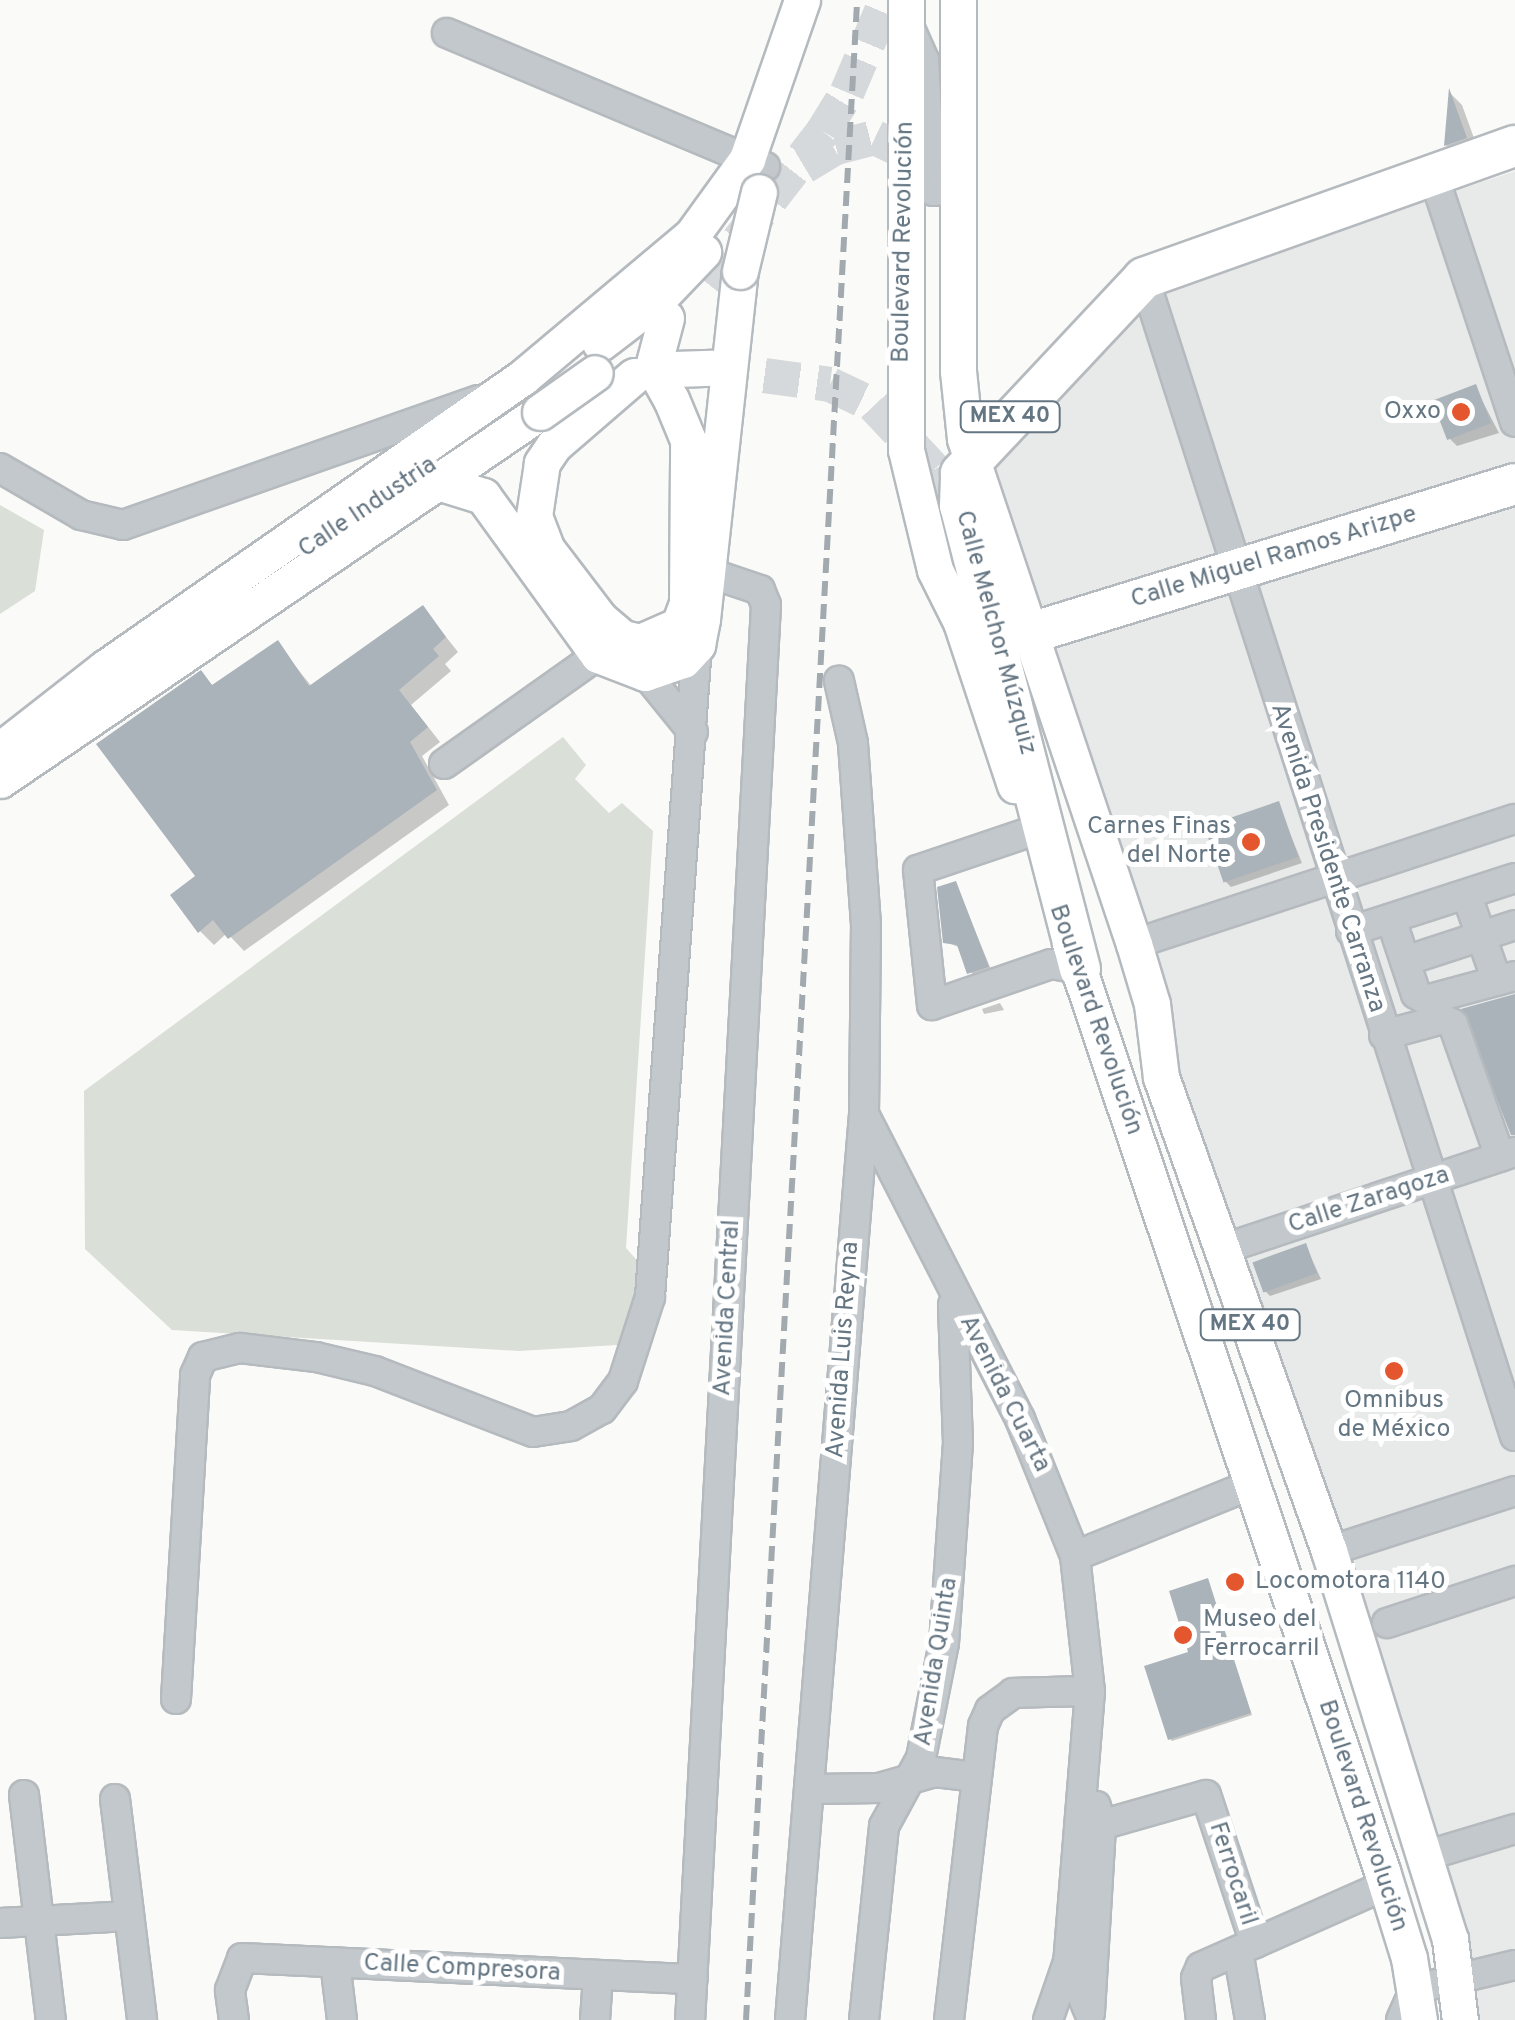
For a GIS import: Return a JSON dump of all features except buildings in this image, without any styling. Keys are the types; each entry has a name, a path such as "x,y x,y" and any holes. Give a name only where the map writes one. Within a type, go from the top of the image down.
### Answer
{"highway":[{"name":"MEX 40","path":"970,457 1144,278 1515,146"},
{"name":"Calle Melchor Múzquiz","path":"970,457 960,472 960,506 1080,969"},
{"name":"Calle Miguel Ramos Arizpe","path":"1034,632 1515,484"}],"main road":[{"path":"656,380 554,445 542,463 534,516 546,548 580,596 624,638 655,639 680,625 696,568 720,361 757,173 802,0"},
{"path":"0,750 490,397 692,235 757,173 824,0"},
{"name":"Boulevard Revolución","path":"906,10 906,450 935,570 961,622 1386,1885 1412,2010"},
{"path":"958,13 949,168 958,390 970,457"},
{"path":"923,223 926,437 961,622"},
{"name":"Calle Industria","path":"0,780 441,482 659,298 716,239"},
{"name":"Calle Industria","path":"0,750 431,466 539,399 595,374 706,282"},
{"path":"441,482 483,496 598,654 645,674 682,660 696,645 696,568 688,440 653,367 666,318"},
{"path":"539,399 656,380 707,391 720,361"},
{"name":"MEX 40","path":"970,457 1034,632 1134,944 1152,1004 1161,1078 1330,1552 1424,1856 1457,1976 1460,2020"},
{"path":"1000,589 1161,1078"}],"street":[{"path":"905,192 949,168 924,60 906,10"},
{"path":"447,33 757,173"},
{"path":"1434,174 1515,422"},
{"name":"Avenida Presidente Carranza","path":"1144,278 1233,571 1515,1436"},
{"path":"0,468 81,515 124,525 490,397"},
{"name":"Avenida Central","path":"690,2020 764,596 696,568"},
{"path":"176,1699 194,1375 203,1357 240,1348 316,1357 375,1371 533,1432 586,1417 622,1381 650,1296 693,732 696,645"},
{"path":"444,764 598,654"},
{"path":"645,674 693,732"},
{"name":"Avenida Luis Reyna","path":"790,2020 814,1789 864,1114 866,926 853,743 839,682"},
{"path":"1134,944 1515,819"},
{"path":"1030,832 918,870 932,1004 1051,964 1080,969"},
{"path":"1351,931 1515,878"},
{"path":"1391,919 1416,994 1426,1000 1506,978 1482,937 1467,896"},
{"path":"1405,960 1515,925"},
{"path":"1384,1035 1443,1018 1454,1024 1508,1155"},
{"name":"Avenida Cuarta","path":"864,1114 1020,1419 1076,1556 1090,1691 1087,1771 1068,1962 1090,2017"},
{"name":"Calle Zaragoza","path":"1223,1248 1508,1155"},
{"name":"Avenida Quinta","path":"864,2020 884,1826 912,1776 936,1698 952,1582 958,1442 953,1294"},
{"path":"1076,1556 1252,1485"},
{"path":"1330,1552 1515,1491"},
{"path":"1387,1623 1515,1581"},
{"path":"948,2020 973,1777 990,1710 1014,1694 1090,1691"},
{"name":"Avenida Cuarta","path":"1087,1771 1101,1825 1090,2017"},
{"path":"814,1789 879,1788 912,1776 973,1777"},
{"path":"24,1795 51,2020"},
{"name":"Ferrocaril","path":"1101,1825 1206,1795 1246,1947 1250,2020"},
{"path":"115,1799 142,2020"},
{"path":"1424,1856 1515,1829"},
{"path":"1201,2020 1197,1972 1386,1885"},
{"path":"0,1923 129,1916"},
{"name":"Calle Compresora","path":"234,2020 234,1966 242,1958 693,1979"},
{"path":"335,1962 342,2020"},
{"path":"1048,2020 1068,1962"},
{"path":"1412,2010 1457,1976 1515,1964"},
{"path":"595,2020 598,1976"}],"shaded area":[{"path":"1515,171 1515,2020 1455,2020 1422,1861 960,453 1142,295"},
{"path":"0,505 44,530 35,591 0,614"},
{"path":"563,737 586,765 575,779 609,813 622,803 653,831 626,1248 644,1268 633,1344 519,1351 172,1330 85,1249 84,1091"}],"tunnel":[{"path":"706,282 823,131 847,92 886,0"},
{"path":"804,166 836,147 875,137 904,151 917,175"},
{"path":"712,368 830,384 874,405 934,469 962,523"}],"railway":[{"path":"746,2020 857,0"}],"place":[{"name":"Oxxo","path":"1461,412"},
{"name":"Carnes Finas del Norte","path":"1251,842"},
{"name":"Omnibus de México","path":"1394,1371"},
{"name":"Locomotora 1140","path":"1235,1582"},
{"name":"Museo del Ferrocarril","path":"1183,1635"}]}
